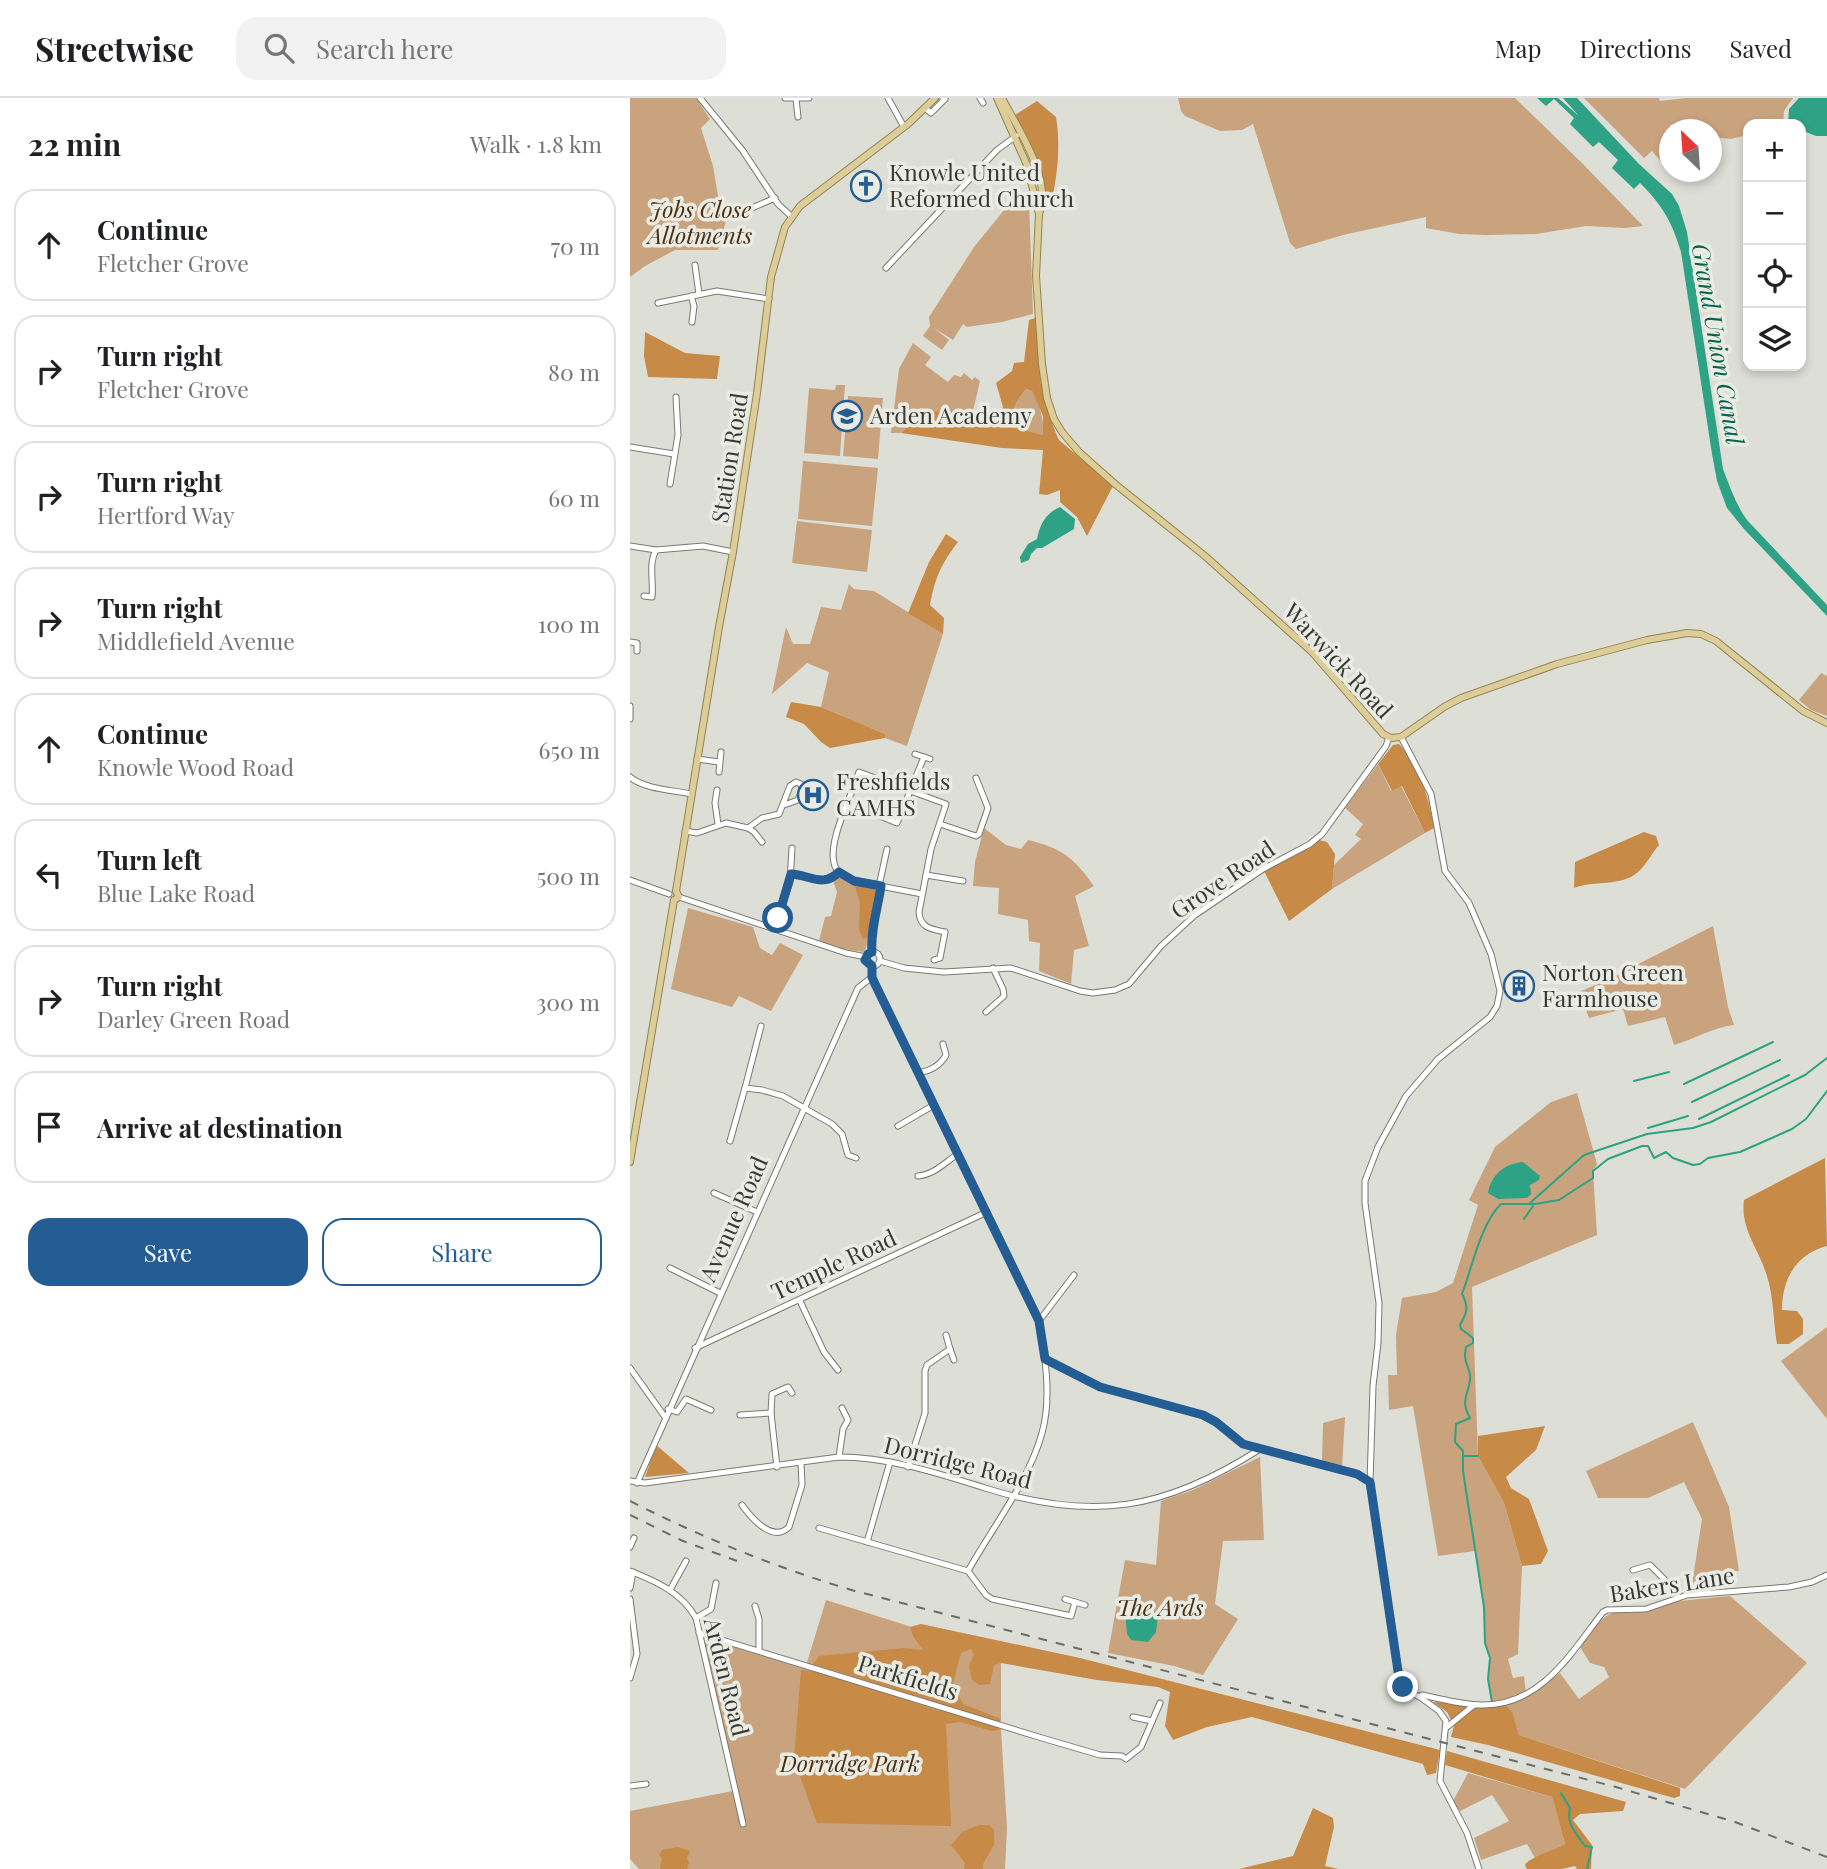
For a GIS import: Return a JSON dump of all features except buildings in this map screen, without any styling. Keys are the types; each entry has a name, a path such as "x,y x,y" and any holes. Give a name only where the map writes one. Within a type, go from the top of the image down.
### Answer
{"main road":[{"name":"Station Road","path":"630,1162 733,552 776,255 791,216 811,197 904,127 935,98"},
{"name":"Warwick Road","path":"996,98 1017,135"},
{"name":"Warwick Road","path":"1002,98 1032,179 1038,214 1036,276 1042,364 1050,408 1062,432 1079,452 1115,484 1205,556 1312,652 1379,731 1389,737 1401,737 1452,703 1491,686 1570,660 1647,640 1687,633 1700,634 1716,641 1803,711 1827,723"}],"street":[{"path":"700,98 744,151 775,198 791,216"},
{"path":"785,98 809,98"},
{"path":"888,98 904,127"},
{"path":"925,108 931,113 945,98"},
{"path":"796,99 797,117"},
{"path":"886,268 997,150 1017,135"},
{"path":"745,211 775,198"},
{"path":"688,272 695,268 699,294"},
{"path":"661,300 717,291 769,299"},
{"path":"691,296 694,306 692,322"},
{"path":"670,484 669,471 678,435 676,397"},
{"path":"669,406 676,405"},
{"path":"630,447 674,454"},
{"path":"630,546 656,550 691,546 733,552"},
{"path":"644,596 652,597 652,558 656,550"},
{"path":"630,642 637,643 636,651"},
{"path":"630,706 630,719"},
{"name":"Grove Road","path":"880,961 904,968 944,972 993,968 1025,971 1080,991 1104,992 1124,988 1161,946 1195,915 1263,869 1310,844 1322,834 1386,746 1389,737"},
{"path":"1401,737 1431,794 1445,871 1469,903 1490,954 1500,991 1497,1006 1490,1017 1438,1059 1406,1096 1378,1147 1365,1181 1364,1203 1379,1303 1370,1482 1400,1681 1408,1692 1439,1711 1446,1721 1440,1781 1467,1833 1479,1869"},
{"path":"719,772 721,752"},
{"path":"915,754 930,759"},
{"path":"847,808 875,814 897,823 923,757"},
{"path":"697,760 719,762"},
{"path":"922,894 854,881 839,872 834,863 839,844 839,820 847,808 859,772 946,804 926,874 919,912 922,924 930,929 954,933"},
{"path":"630,787 632,778 691,794"},
{"path":"940,824 976,836 979,834 988,808 976,778"},
{"path":"717,790 718,824"},
{"path":"716,798 724,799"},
{"path":"748,828 762,818 779,814 784,805"},
{"path":"685,831 697,833 726,823 748,828 762,842"},
{"path":"778,920 791,874 788,856 792,848"},
{"path":"872,952 870,938 875,927 887,849"},
{"path":"791,874 829,881 839,872"},
{"path":"926,874 963,881"},
{"path":"630,880 846,953 866,957"},
{"path":"954,880 954,889"},
{"path":"939,959 944,932"},
{"path":"866,957 872,952"},
{"path":"872,952 878,955 880,961 872,966"},
{"path":"866,957 867,963 872,966"},
{"path":"872,966 872,977 1039,1321 1046,1386 1042,1434 1012,1496 968,1571"},
{"path":"986,1013 1004,996 993,968"},
{"name":"Avenue Road","path":"633,1482 665,1418 858,988 872,977"},
{"path":"730,1141 761,1026"},
{"path":"918,1073 931,1070 943,1061 946,1055 943,1044"},
{"path":"745,1088 783,1096 839,1130 845,1157 856,1158"},
{"path":"898,1126 934,1105"},
{"path":"918,1176 935,1171 958,1154"},
{"path":"714,1194 724,1194 757,1212"},
{"name":"Temple Road","path":"695,1348 987,1212"},
{"path":"670,1268 720,1293"},
{"path":"1039,1321 1072,1278 1076,1285"},
{"path":"800,1301 824,1352 838,1370"},
{"path":"946,1335 954,1360"},
{"path":"908,1466 925,1413 927,1365 950,1349"},
{"path":"1045,1359 1100,1387 1203,1415 1243,1444 1357,1474 1370,1482"},
{"path":"630,1367 665,1418"},
{"path":"764,1397 789,1387"},
{"path":"772,1394 771,1413 777,1467"},
{"path":"668,1409 676,1413 686,1399 711,1410"},
{"path":"740,1415 752,1410 771,1413"},
{"path":"839,1457 843,1429 848,1420 844,1411 853,1410"},
{"name":"Dorridge Road","path":"633,1482 777,1467 839,1457 908,1466 1047,1504 1113,1506 1145,1501 1186,1489 1260,1449"},
{"path":"867,1542 890,1462"},
{"path":"742,1505 755,1520 772,1532 786,1530 802,1485 801,1464"},
{"path":"1357,1474 1370,1469"},
{"path":"819,1528 968,1571 985,1595 992,1599 1072,1616 1075,1602"},
{"path":"630,1547 634,1537"},
{"path":"670,1590 686,1561"},
{"path":"1633,1570 1650,1565 1674,1589 1678,1598"},
{"path":"630,1588 631,1571"},
{"name":"Arden Road","path":"631,1571 670,1590 685,1602 696,1618 743,1824"},
{"name":"Bakers Lane","path":"1420,1697 1422,1695 1474,1705 1517,1700 1527,1696 1559,1669 1607,1610 1646,1609 1678,1598 1789,1587 1812,1582 1827,1575"},
{"path":"696,1618 711,1609 718,1586"},
{"path":"630,1598 637,1654 630,1678"},
{"path":"1065,1600 1085,1605"},
{"path":"755,1606 759,1619 760,1651"},
{"name":"Parkfields","path":"699,1633 1000,1726 1102,1755 1122,1756 1126,1759 1141,1747 1160,1703"},
{"path":"1447,1727 1474,1705"},
{"path":"1133,1717 1152,1721"},
{"path":"633,1777 632,1786 646,1784"}],"green space":[{"name":"Jobs Close Allotments","path":"630,98 696,98 710,119 701,128 713,166 720,208 726,221 718,250 675,250 630,277"},
{"path":"1178,98 1515,98 1643,226 1586,226 1536,234 1459,234 1426,228 1426,217 1343,235 1296,249 1290,243 1253,124 1242,130 1220,131 1185,116"},
{"path":"1584,98 1659,98 1660,101 1686,98 1793,98 1784,111 1783,119 1743,119 1743,136 1731,139 1722,138 1722,119 1659,119 1659,159 1652,151 1644,158"},
{"path":"1037,101 1056,117 1057,128 1055,184 1051,206 1046,209 1045,186 1015,115"},
{"path":"1013,199 1029,201 1033,314 967,327 963,324 953,340 934,328 949,340 942,350 923,336 930,326 929,317 974,247"},
{"path":"1035,318 1045,396 1059,440 1113,486 1087,536 1077,517 1060,502 1060,490 1047,495 1039,494 1043,450 1002,448 901,433 923,412 970,410 994,423 1003,407 996,383 1012,371 1014,363 1024,362 1029,320","holes":["1026,389 1032,391 1043,416 1043,435 1007,426 1017,401"]},
{"path":"645,332 685,353 720,356 717,379 648,377 644,356"},
{"path":"913,343 931,357 925,365 948,382 954,375 961,377 964,373 972,380 975,377 980,381 973,411 923,412 901,433 891,433 899,369"},
{"path":"836,385 845,385 840,456 804,453 809,388 835,390"},
{"path":"1026,389 1032,391 1038,402 1044,436 1007,426 1017,401"},
{"path":"848,396 883,398 878,459 843,456"},
{"path":"803,461 878,468 872,526 798,519"},
{"path":"797,521 872,530 867,572 792,563"},
{"path":"946,534 958,542 940,572 930,605 944,618 943,634 908,613 929,562"},
{"path":"849,584 854,589 874,591 943,634 907,746 821,707 829,672 807,663 772,694 786,627 793,644 810,644 821,607 841,610"},
{"path":"1821,673 1827,676 1827,716 1811,710 1799,700"},
{"path":"791,702 821,707 885,734 885,738 830,748 804,724 786,717"},
{"path":"1399,744 1413,763 1426,794 1434,828 1425,833 1402,786 1392,791 1378,764 1393,745"},
{"path":"1378,764 1391,791 1401,786 1425,833 1332,889 1334,865 1361,839 1355,835 1363,824 1345,808"},
{"path":"984,828 1006,845 1021,849 1028,840 1059,851 1080,868 1094,886 1075,896 1089,946 1074,950 1071,984 1039,971 1040,943 1029,941 1028,920 998,914 999,888 973,886 975,862"},
{"path":"1644,832 1656,836 1659,845 1638,872 1616,882 1574,888 1575,862"},
{"path":"1319,840 1327,842 1335,854 1332,889 1289,921 1264,871"},
{"path":"841,877 877,890 864,952 819,941 825,917 831,916 837,892 833,881"},
{"path":"854,883 877,890 871,925 867,938 863,939 859,930 860,903"},
{"path":"688,908 753,927 760,948 772,955 780,943 803,955 771,1011 739,996 732,1007 671,989"},
{"path":"1713,926 1728,1007 1734,1025 1674,1045 1665,1017 1628,1026 1623,1009 1589,1018 1579,992"},
{"path":"1577,1093 1597,1164 1593,1171 1597,1235 1472,1287 1478,1456 1504,1503 1522,1566 1518,1654 1508,1659 1513,1678 1524,1676 1526,1694 1492,1702 1488,1679 1490,1658 1485,1643 1484,1607 1475,1551 1438,1556 1413,1406 1389,1410 1388,1375 1397,1375 1396,1335 1402,1298 1436,1292 1453,1283 1478,1205 1469,1200 1495,1147 1551,1102"},
{"path":"1825,1158 1827,1246 1807,1255 1788,1278 1782,1310 1797,1311 1803,1319 1803,1334 1789,1344 1777,1344 1769,1282 1747,1229 1744,1200"},
{"path":"1827,1327 1827,1419 1781,1361"},
{"path":"1345,1417 1342,1468 1322,1462 1323,1423"},
{"path":"1693,1422 1729,1507 1739,1571 1711,1571 1701,1577 1699,1591 1691,1591 1702,1519 1684,1482 1648,1498 1598,1498 1586,1471"},
{"path":"1545,1426 1536,1450 1506,1477 1511,1488 1529,1499 1548,1551 1541,1564 1522,1566 1504,1503 1478,1456 1478,1436"},
{"path":"656,1445 689,1473 645,1477"},
{"name":"The Ards","path":"1260,1457 1264,1540 1223,1541 1215,1604 1238,1619 1203,1675 1174,1666 1108,1653 1125,1560 1156,1565 1161,1501 1193,1490"},
{"path":"1730,1596 1807,1663 1685,1789 1519,1735 1513,1713 1506,1705 1531,1695 1560,1673 1579,1699 1609,1677 1604,1667 1590,1663 1580,1647 1605,1617 1627,1609"},
{"name":"Dorridge Park","path":"826,1600 1001,1655 1001,1719 939,1708 1001,1729 1007,1828 1005,1869 639,1869 630,1859 630,1811 738,1790 703,1637 805,1669"},
{"path":"921,1624 1080,1658 1440,1750 1436,1773 1427,1775 1423,1764 1252,1717 1207,1727 1173,1740 1165,1726 1170,1692 1158,1687 1097,1680 1001,1663 994,1665 990,1684 979,1685 972,1680 969,1666 974,1655 971,1649 961,1653 953,1683 963,1704 1001,1719 999,1730 992,1731 961,1722 946,1724 951,1826 817,1823 794,1760 801,1670 825,1673 939,1711 939,1703 813,1664 819,1656 904,1648 923,1650 910,1627"},
{"path":"1433,1702 1462,1703 1477,1708 1506,1705 1513,1713 1519,1735 1680,1788 1680,1796 1674,1798 1451,1737 1454,1726 1447,1712"},
{"path":"1447,1751 1626,1802 1623,1811 1580,1814 1573,1820 1592,1845 1591,1869 1577,1869 1575,1866 1562,1869 1527,1869 1525,1865 1532,1859 1565,1844 1552,1797 1445,1765"},
{"path":"1468,1773 1552,1797 1565,1844 1553,1852 1535,1858 1527,1844 1481,1860 1474,1838 1509,1821 1492,1795 1460,1811 1453,1801"},
{"path":"1313,1808 1333,1818 1334,1827 1325,1866 1339,1869 1239,1869 1293,1856"},
{"path":"979,1825 990,1825 994,1830 994,1845 983,1869 964,1869 965,1863 951,1845 962,1832"},
{"path":"678,1847 690,1851 687,1869 660,1869 662,1858 659,1855 662,1850"}],"shaded area":[{"path":"1537,98 1558,98 1579,116 1563,98 1577,98 1639,164 1672,194 1679,206 1687,232 1723,469 1736,502 1747,520 1827,605 1827,616 1727,508 1717,481 1712,454 1681,252 1666,215 1640,183 1634,189 1612,168 1618,160 1599,142 1593,147 1570,124 1574,118 1554,99 1546,106"},
{"path":"1799,98 1827,98 1827,136 1806,132 1806,119 1788,119 1789,109"},
{"path":"1060,507 1075,519 1074,529 1042,548 1037,548 1029,560 1021,563 1020,557 1028,544 1037,539 1044,520"},
{"path":"1523,1162 1540,1176 1539,1180 1530,1185 1531,1194 1527,1198 1498,1199 1488,1193 1492,1181 1500,1171"},
{"path":"1131,1604 1154,1611 1158,1615 1156,1632 1148,1642 1131,1640 1127,1634 1125,1609"}],"waterway":[{"path":"1684,1084 1773,1042"},
{"path":"1530,1203 1584,1155 1647,1134 1693,1128 1711,1122 1805,1075 1827,1058"},
{"path":"1692,1102 1780,1060"},
{"path":"1634,1081 1669,1072"},
{"path":"1699,1119 1789,1075"},
{"path":"1463,1456 1463,1451 1455,1442 1456,1424 1470,1418 1465,1402 1470,1376 1465,1353 1466,1347 1473,1343 1473,1338 1461,1329 1466,1310 1462,1294 1488,1222 1501,1204 1535,1204 1559,1200 1593,1178 1593,1171 1608,1159 1642,1146 1648,1146 1654,1158 1666,1152 1673,1158 1693,1165 1708,1158 1740,1152 1792,1129 1806,1119 1827,1091"},
{"path":"1648,1128 1688,1116"},
{"path":"1524,1219 1533,1206"},
{"path":"1478,1456 1463,1456 1463,1471 1484,1607 1492,1702"},
{"path":"1561,1793 1570,1808 1569,1819 1573,1828 1585,1846 1592,1847 1587,1869"}],"railway":[{"path":"630,1501 741,1551 855,1591 1616,1787 1735,1822 1827,1857"},
{"path":"630,1515 683,1541 737,1561"}],"place":[{"name":"Knowle United Reformed Church","path":"866,186"},
{"name":"Arden Academy","path":"847,416"},
{"name":"Freshfields CAMHS","path":"813,795"},
{"name":"Norton Green Farmhouse","path":"1519,986"}],"route":[{"path":"778,918 791,874 829,881 839,872 854,881 881,886 875,927 870,938 872,952 865,960 872,966 875,984 1039,1321 1045,1359 1100,1387 1203,1415 1243,1444 1357,1474 1370,1482 1398,1671 1403,1687"}],"water label":[{"name":"Grand Union Canal","path":"1717,344"}]}
